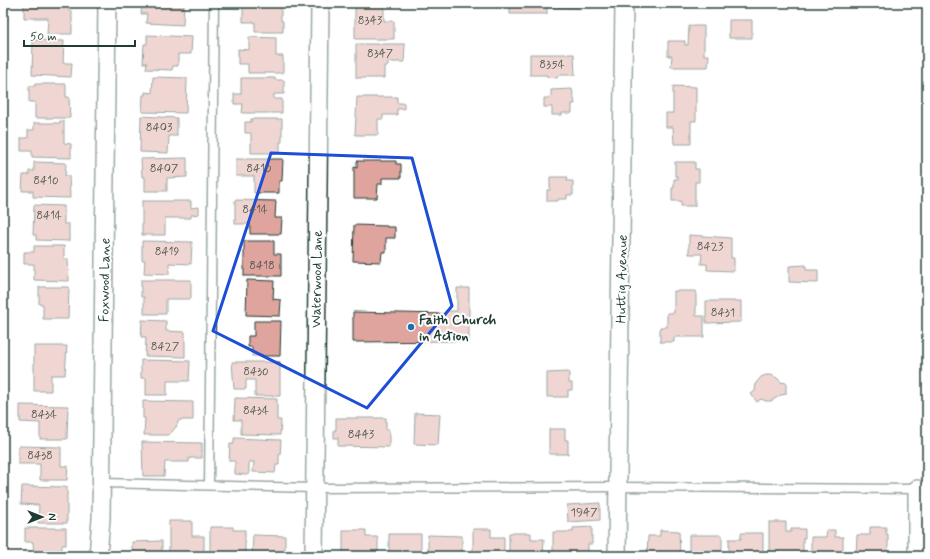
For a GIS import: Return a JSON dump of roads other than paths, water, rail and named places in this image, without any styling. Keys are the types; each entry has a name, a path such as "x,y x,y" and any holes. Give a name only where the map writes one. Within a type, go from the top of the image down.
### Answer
{"street":[{"name":"Foxwood Lane","path":"98,556 102,483 107,3"},
{"name":"Waterwood Lane","path":"314,556 320,3"},
{"name":"Huttig Avenue","path":"617,556 624,3"},
{"path":"917,489 917,556"}],"lane":[{"path":"209,485 214,3"},
{"path":"102,483 314,488 618,487 917,489"}],"place":[{"name":"Faith Church in Action","path":"411,327"}]}
